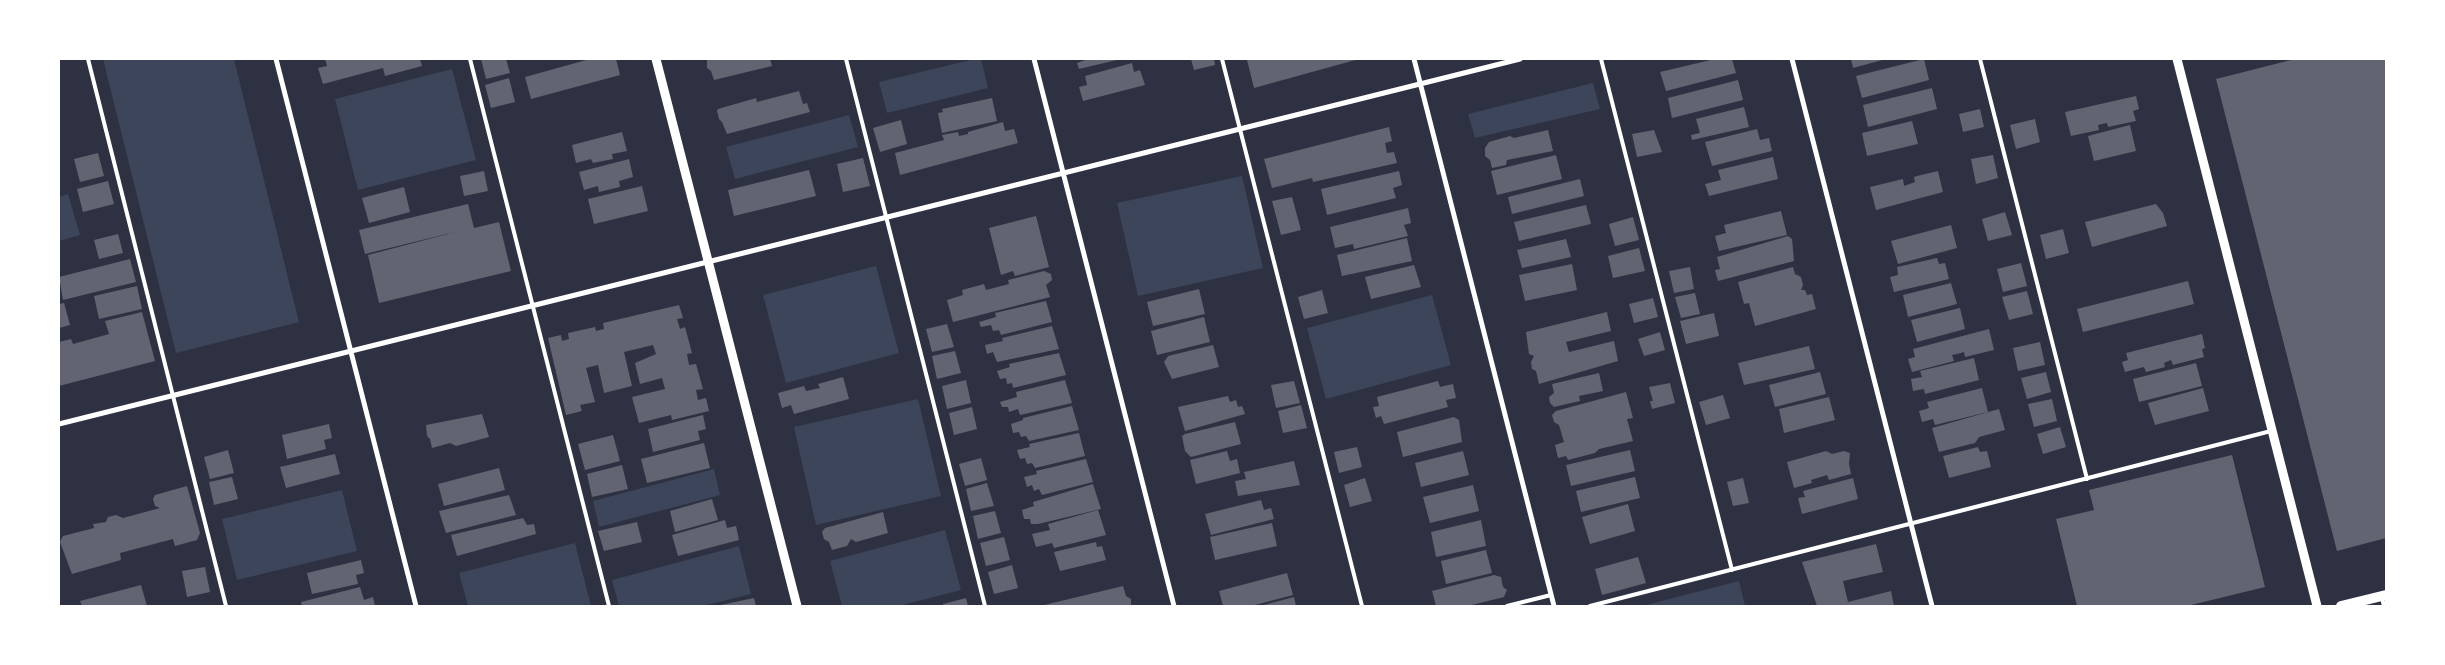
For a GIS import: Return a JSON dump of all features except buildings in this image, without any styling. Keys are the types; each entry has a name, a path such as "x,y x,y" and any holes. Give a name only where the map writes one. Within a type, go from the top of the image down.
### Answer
{"main road":[{"path":"2341,606 2384,599"}],"street":[{"path":"276,59 416,606"},
{"path":"656,59 796,606"},
{"path":"1034,59 1174,606"},
{"path":"1414,59 1554,606"},
{"path":"59,424 1520,59"},
{"path":"1792,59 1932,606"},
{"path":"2177,59 2317,606"}],"lane":[{"path":"88,59 226,606"},
{"path":"470,59 610,606"},
{"path":"846,59 985,606"},
{"path":"1222,59 1362,606"},
{"path":"1601,59 1732,570"},
{"path":"1980,59 2087,479"},
{"path":"1590,606 2272,431"},
{"path":"1507,606 1551,595"}],"shaded area":[{"path":"103,59 234,59 299,322 176,353"},
{"path":"981,59 988,88 887,113 879,82"},
{"path":"452,69 476,160 358,190 335,99"},
{"path":"1593,83 1600,109 1475,138 1468,114"},
{"path":"849,115 858,147 735,179 726,147"},
{"path":"1242,176 1263,268 1138,296 1117,203"},
{"path":"68,194 80,235 59,241 59,197"},
{"path":"876,266 899,353 786,383 763,295"},
{"path":"1432,295 1451,365 1326,399 1307,328"},
{"path":"918,399 941,496 816,525 794,427"},
{"path":"714,469 720,495 599,527 593,501"},
{"path":"342,490 357,551 237,580 222,519"},
{"path":"945,530 961,590 899,606 842,606 830,561"},
{"path":"575,543 591,606 468,606 459,573"},
{"path":"739,546 751,594 703,606 619,606 612,580"},
{"path":"1739,581 1745,606 1642,606"}]}
